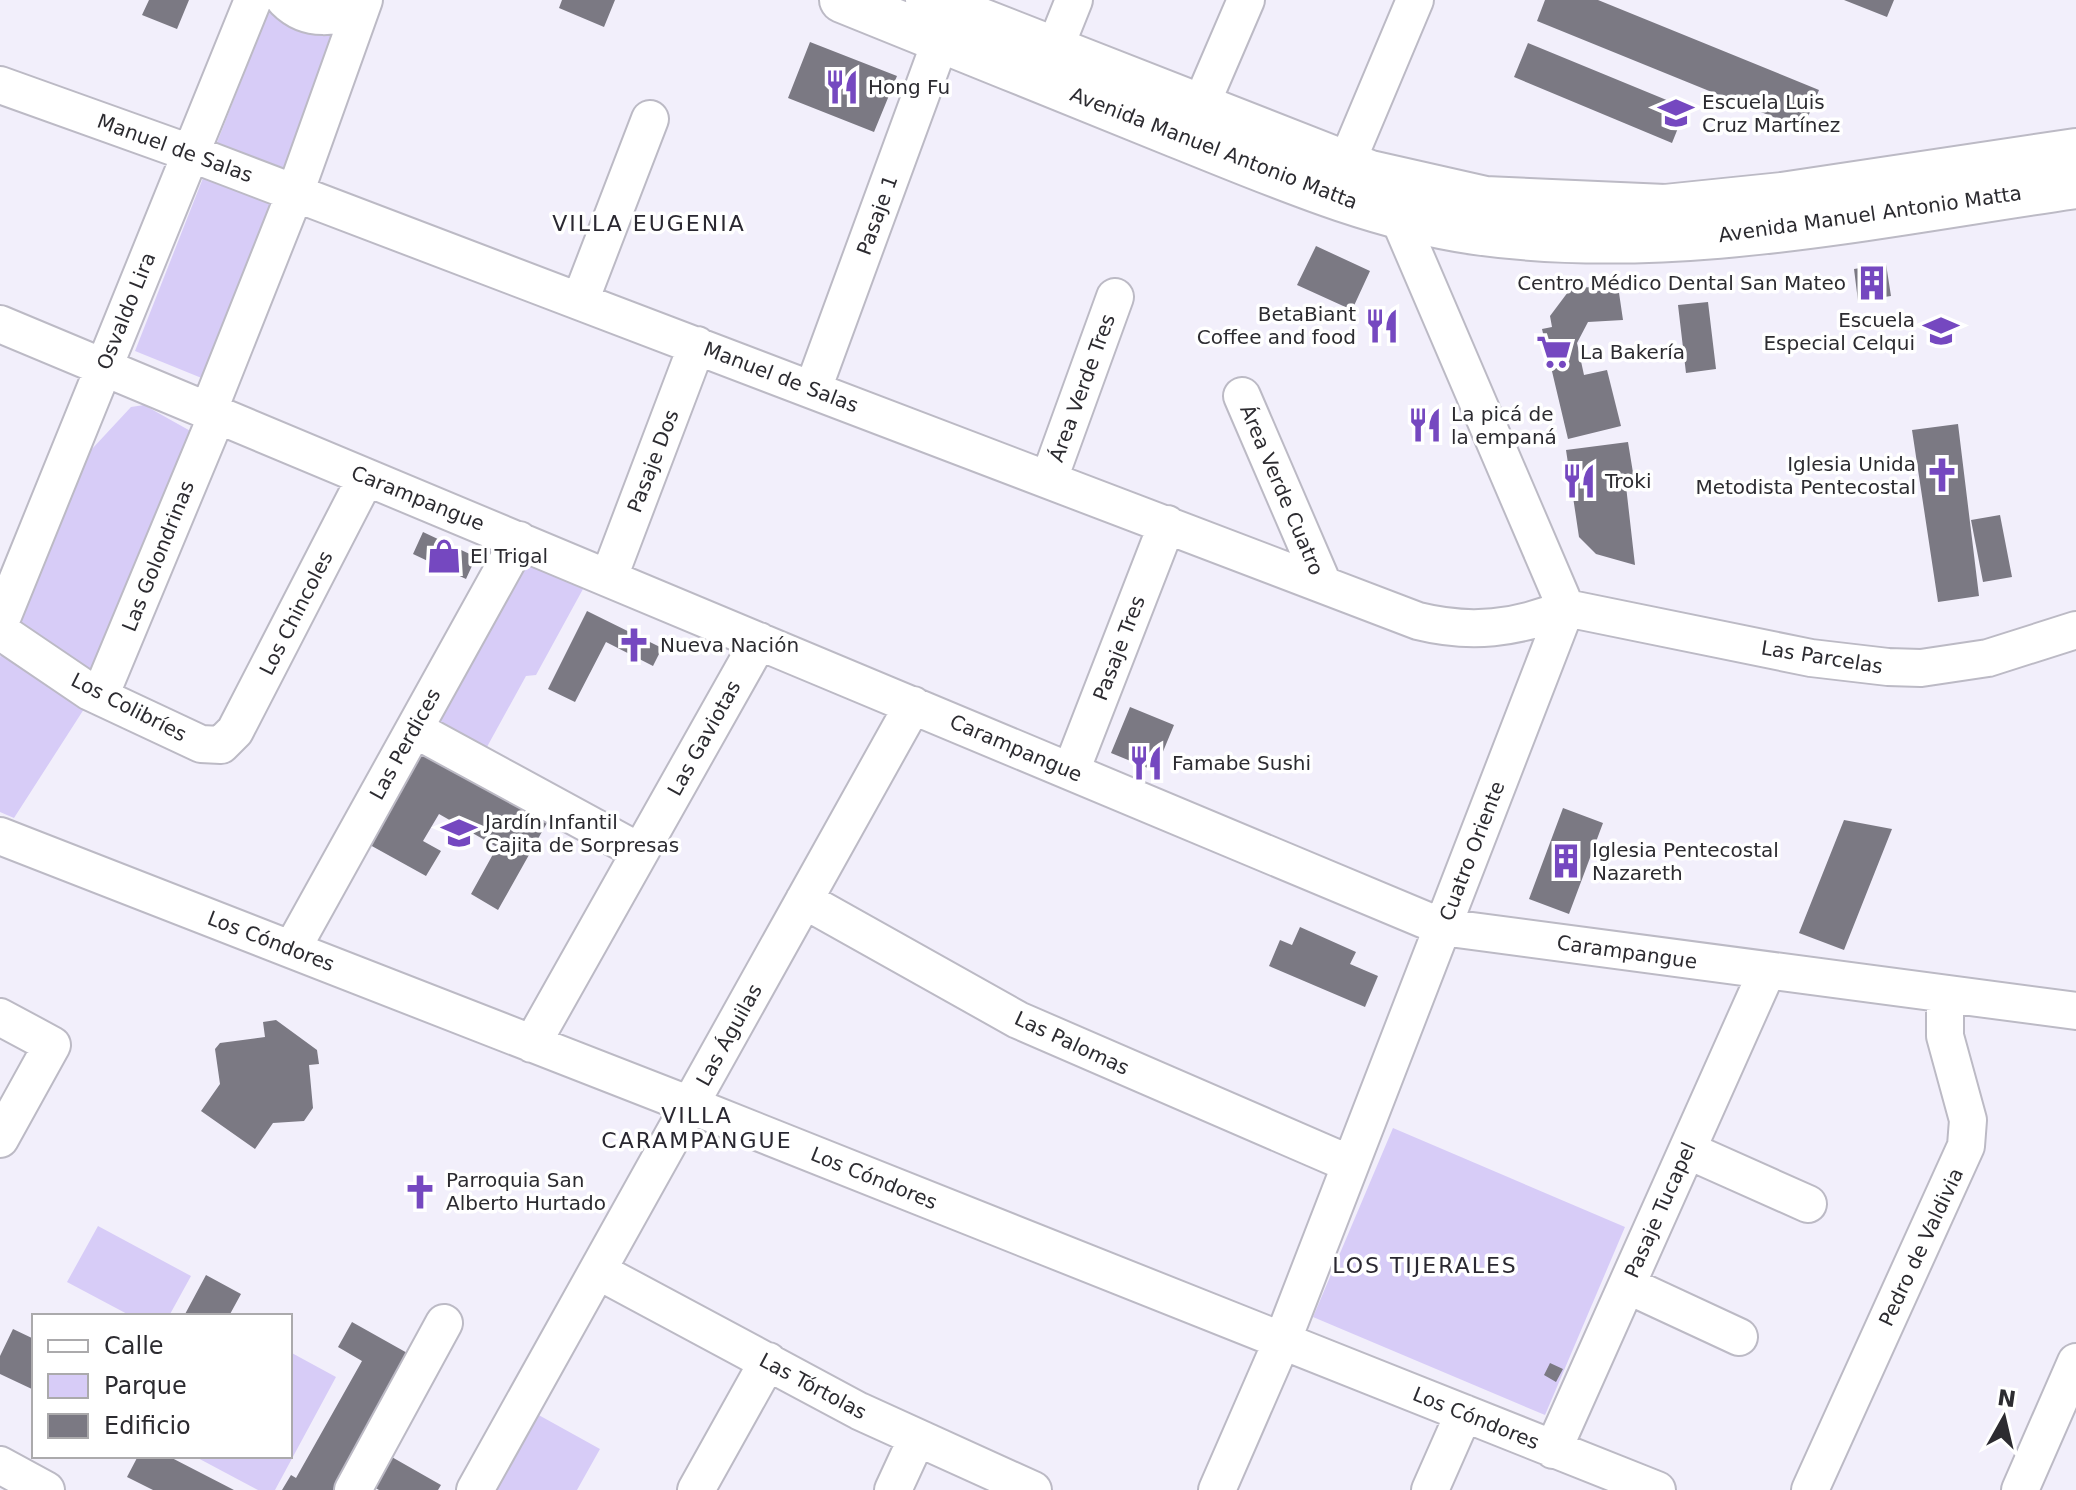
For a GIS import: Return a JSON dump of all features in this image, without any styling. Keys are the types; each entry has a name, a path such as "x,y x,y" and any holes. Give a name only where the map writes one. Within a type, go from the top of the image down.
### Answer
{"main road":[{"name":"Avenida Manuel Antonio Matta","path":"842,0 1054,50 1358,168 1485,199 1665,207 1782,195 2076,151"},
{"name":"Avenida Manuel Antonio Matta","path":"934,20 1299,184 1398,216 1477,232 1630,241 1767,230 2076,186"},
{"path":"1358,168 1398,216"}],"street":[{"name":"Osvaldo Lira","path":"0,623 253,0"},
{"path":"285,0 299,11 323,17 347,11 362,0"},
{"path":"212,413 295,193 362,0"},
{"path":"1054,50 1074,0"},
{"path":"1200,107 1246,0"},
{"path":"1358,168 1415,0"},
{"name":"Pasaje 1","path":"813,389 934,20"},
{"name":"Manuel de Salas","path":"0,85 190,153 1418,621 1461,629 1512,626 1566,608"},
{"path":"580,301 650,119"},
{"path":"1398,216 1566,608"},
{"name":"Área Verde Tres","path":"1049,479 1115,297"},
{"name":"Carampangue","path":"0,324 1442,927 2076,1011"},
{"name":"Pasaje Dos","path":"609,577 697,345"},
{"path":"72,444 119,396 152,388"},
{"name":"Área Verde Cuatro","path":"1242,396 1323,584"},
{"name":"Las Golondrinas","path":"100,696 212,413"},
{"name":"Los Chincoles","path":"221,745 235,731 366,477"},
{"name":"Pasaje Tres","path":"1071,771 1167,524"},
{"name":"Las Perdices","path":"292,949 519,540"},
{"name":"Las Parcelas","path":"1566,608 1811,658 1888,667 1921,668 1977,660 2076,630"},
{"name":"Cuatro Oriente","path":"1217,1490 1282,1341 1566,608"},
{"name":"Los Colibríes","path":"0,631 100,696 201,744 221,745"},
{"name":"Las Gaviotas","path":"532,1044 759,641"},
{"name":"Las Águilas","path":"475,1490 913,705"},
{"path":"414,729 640,852"},
{"name":"Los Cóndores","path":"0,836 690,1105 1464,1413 1640,1487"},
{"name":"Las Palomas","path":"804,900 1018,1020 1350,1164"},
{"name":"Pasaje Tucapel","path":"1553,1450 1767,971"},
{"name":"Pedro de Valdivia","path":"1810,1490 1966,1146 1968,1120 1947,1052 1945,994"},
{"path":"0,1017 52,1045 0,1139"},
{"path":"1687,1150 1808,1204"},
{"name":"Las Tórtolas","path":"598,1271 917,1438 1033,1490"},
{"path":"1627,1285 1739,1337"},
{"path":"353,1490 444,1323"},
{"path":"696,1490 768,1361"},
{"path":"2020,1490 2076,1362"},
{"path":"1430,1490 1464,1413"},
{"path":"893,1490 917,1438"},
{"path":"0,1465 46,1490"}],"green space":[{"path":"273,0 356,0 209,381 135,351"},
{"path":"144,405 194,433 93,695 14,818 0,812 0,657 91,450 131,407"},
{"path":"520,554 583,589 536,675 526,676 482,756 427,725"},
{"path":"1393,1128 1625,1227 1545,1415 1313,1317"},
{"path":"98,1226 191,1276 170,1314 127,1314 67,1282"},
{"path":"292,1353 336,1377 275,1490 258,1490 198,1458 292,1458"},
{"path":"535,1413 600,1449 577,1490 491,1490"}],"building":[{"path":"149,0 189,0 177,29 142,15"},
{"path":"562,0 615,0 604,27 559,8"},
{"path":"1545,0 1598,0 1819,90 1803,129 1537,21"},
{"path":"1844,0 1894,0 1887,17"},
{"name":"Hong Fu","path":"810,42 897,76 874,132 788,98"},
{"path":"1528,43 1686,108 1672,143 1514,77"},
{"path":"1316,246 1370,271 1352,310 1297,285"},
{"name":"Centro Médico Dental San Mateo","path":"1886,264 1891,296 1858,301 1854,269"},
{"path":"1618,286 1623,320 1588,322 1577,343 1584,375 1607,370 1621,426 1568,439 1542,329 1552,327 1550,316 1571,288"},
{"path":"1708,302 1716,369 1686,373 1678,305"},
{"name":"Iglesia Unida Metodista Pentecostal","path":"1958,424 1979,596 1938,602 1912,430"},
{"path":"1628,442 1635,485 1626,486 1635,565 1596,554 1579,537 1566,450"},
{"path":"2000,515 2012,577 1983,582 1971,520"},
{"name":"El Trigal","path":"423,532 476,557 466,579 413,554"},
{"path":"587,611 662,648 653,666 606,642 575,702 548,689"},
{"path":"1130,707 1174,725 1155,771 1111,753"},
{"name":"Jardín Infantil Cajita de Sorpresas","path":"423,751 548,821 498,910 471,894 497,847 439,814 423,841 441,851 426,876 370,845"},
{"name":"Iglesia Pentecostal Nazareth","path":"1563,808 1603,823 1569,914 1529,899"},
{"path":"1844,820 1892,829 1844,950 1799,933"},
{"path":"1300,927 1356,952 1350,964 1378,976 1365,1007 1269,966 1280,940 1292,945"},
{"path":"276,1020 317,1050 319,1064 309,1065 313,1108 304,1121 273,1123 255,1149 201,1111 220,1084 215,1049 220,1043 265,1037 263,1022"},
{"path":"206,1275 241,1294 230,1314 185,1314"},
{"path":"352,1322 409,1354 345,1490 282,1490 291,1475 296,1478 362,1361 338,1347"},
{"path":"13,1329 32,1338 32,1389 0,1374 0,1356"},
{"path":"1550,1363 1563,1369 1556,1382 1544,1375"},
{"path":"390,1456 441,1485 438,1490 379,1490 372,1486"},
{"path":"137,1458 172,1458 234,1490 153,1490 127,1477"}],"place":[{"name":"Hong Fu","path":"842,87"},
{"name":"Escuela Luis Cruz Martínez","path":"1676,113"},
{"name":"Centro Médico Dental San Mateo","path":"1872,283"},
{"name":"BetaBiant Coffee and food","path":"1382,326"},
{"name":"Escuela Especial Celqui","path":"1941,331"},
{"name":"La Bakería","path":"1554,352"},
{"name":"La picá de la empaná","path":"1425,425"},
{"name":"Iglesia Unida Metodista Pentecostal","path":"1942,475"},
{"name":"Troki","path":"1579,481"},
{"name":"El Trigal","path":"444,556"},
{"name":"Nueva Nación","path":"634,645"},
{"name":"Famabe Sushi","path":"1146,763"},
{"name":"Jardín Infantil Cajita de Sorpresas","path":"459,833"},
{"name":"Iglesia Pentecostal Nazareth","path":"1566,861"},
{"name":"Parroquia San Alberto Hurtado","path":"420,1192"}],"district":[{"name":"VILLA EUGENIA","path":"649,223"},
{"name":"VILLA CARAMPANGUE","path":"697,1128"},
{"name":"LOS TIJERALES","path":"1425,1265"}]}
